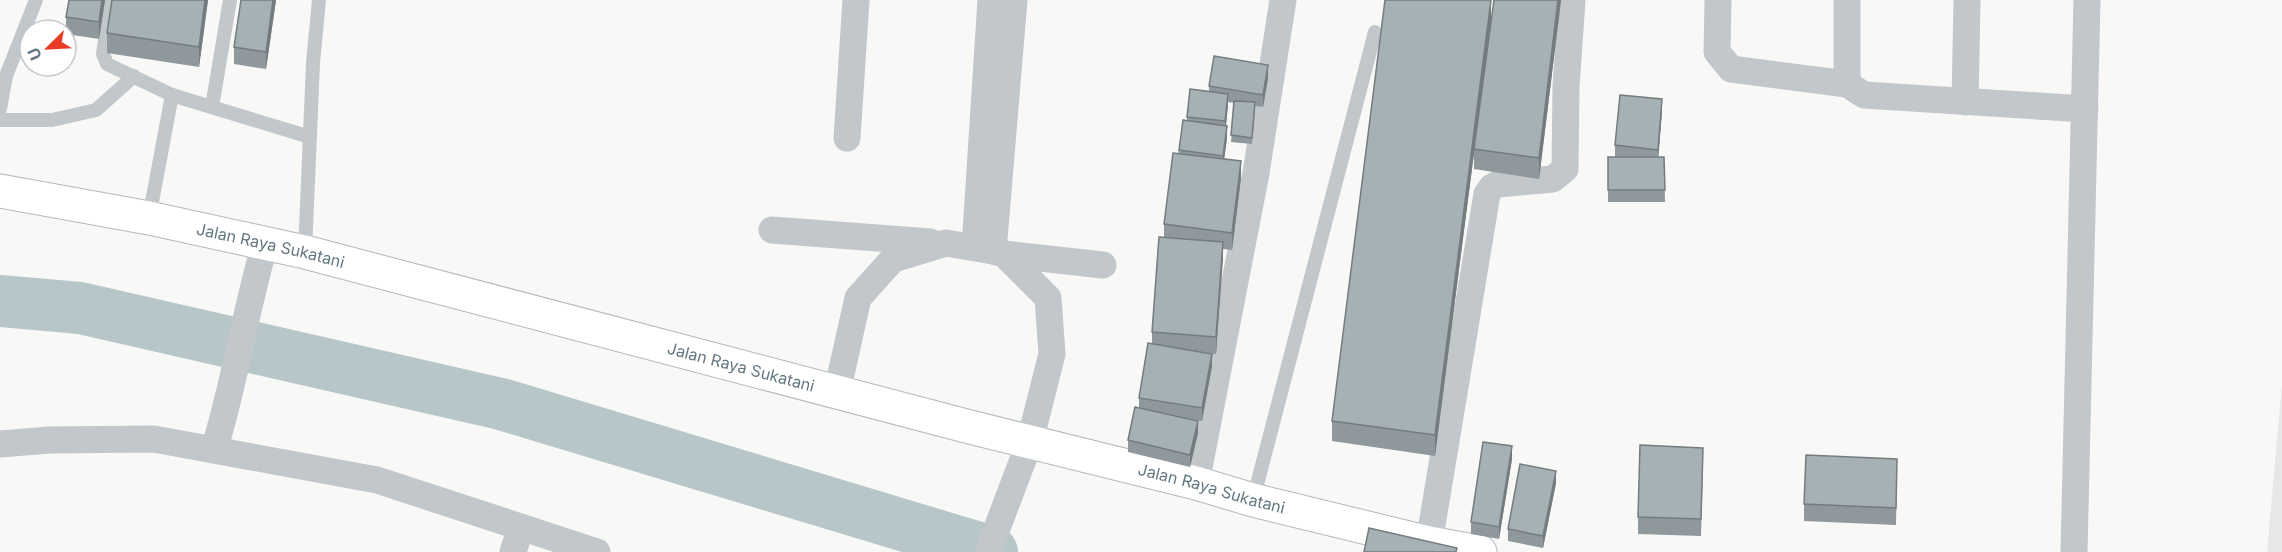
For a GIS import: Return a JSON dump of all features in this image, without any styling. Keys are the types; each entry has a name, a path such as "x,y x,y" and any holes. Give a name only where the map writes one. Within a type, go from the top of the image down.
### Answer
{"main road":[{"name":"Jalan Raya Sukatani","path":"0,190 148,218 305,252 837,392 1196,483 1253,500 1429,543 1480,552"}],"street":[{"path":"847,138 856,0"},
{"path":"991,0 991,251"},
{"path":"991,251 1014,0"},
{"path":"1196,483 1256,173 1283,0"},
{"path":"1429,543 1487,194 1492,187 1498,184 1553,179 1565,169 1566,87 1572,0"},
{"path":"1718,0 1717,52 1731,69 1847,84 1864,95 2085,109"},
{"path":"1847,0 1847,84"},
{"path":"1965,102 1967,0"},
{"path":"2074,552 2087,0"},
{"path":"772,230 946,243 1103,265"},
{"path":"837,392 858,298 893,259 946,243"},
{"path":"214,450 229,397 252,289 265,244"},
{"path":"988,552 1030,441 1052,354 1048,298 991,251"},
{"path":"0,444 49,440 154,439 377,480 517,539 597,552"}],"lane":[{"path":"0,109 6,76 36,0"},
{"path":"111,0 103,57 107,64 172,95 310,137"},
{"path":"212,107 230,0"},
{"path":"305,252 313,63 319,0"},
{"path":"1253,500 1375,32"},
{"path":"0,120 52,120 96,110 134,76"},
{"path":"148,218 172,95"}],"shaded area":[{"path":"2282,384 2282,552 2267,552"}],"building":[{"path":"69,0 102,0 99,22 66,17"},
{"path":"112,0 205,0 199,47 107,33"},
{"path":"241,0 273,0 266,52 234,47"},
{"path":"1385,0 1491,0 1435,435 1332,421"},
{"path":"1494,0 1558,0 1539,158 1474,149"},
{"path":"1214,56 1268,65 1263,95 1209,86"},
{"path":"1190,89 1228,94 1225,121 1187,117"},
{"path":"1620,95 1662,99 1658,150 1615,145"},
{"path":"1234,101 1255,102 1252,138 1231,135"},
{"path":"1183,120 1227,126 1223,156 1179,150"},
{"path":"1173,153 1241,161 1232,233 1164,224"},
{"path":"1608,157 1664,157 1665,190 1608,190"},
{"path":"1159,237 1223,242 1216,337 1152,332"},
{"path":"1148,343 1212,354 1202,408 1139,398"},
{"path":"1135,407 1198,421 1190,455 1128,440"},
{"path":"1483,442 1512,446 1499,527 1471,522"},
{"path":"1640,445 1703,448 1701,519 1638,517"},
{"path":"1806,455 1897,459 1896,508 1804,504"},
{"path":"1520,464 1556,471 1543,536 1508,529"},
{"path":"1369,528 1457,548 1456,552 1364,552"}],"waterway":[{"path":"0,301 80,308 501,404 992,552"}]}
